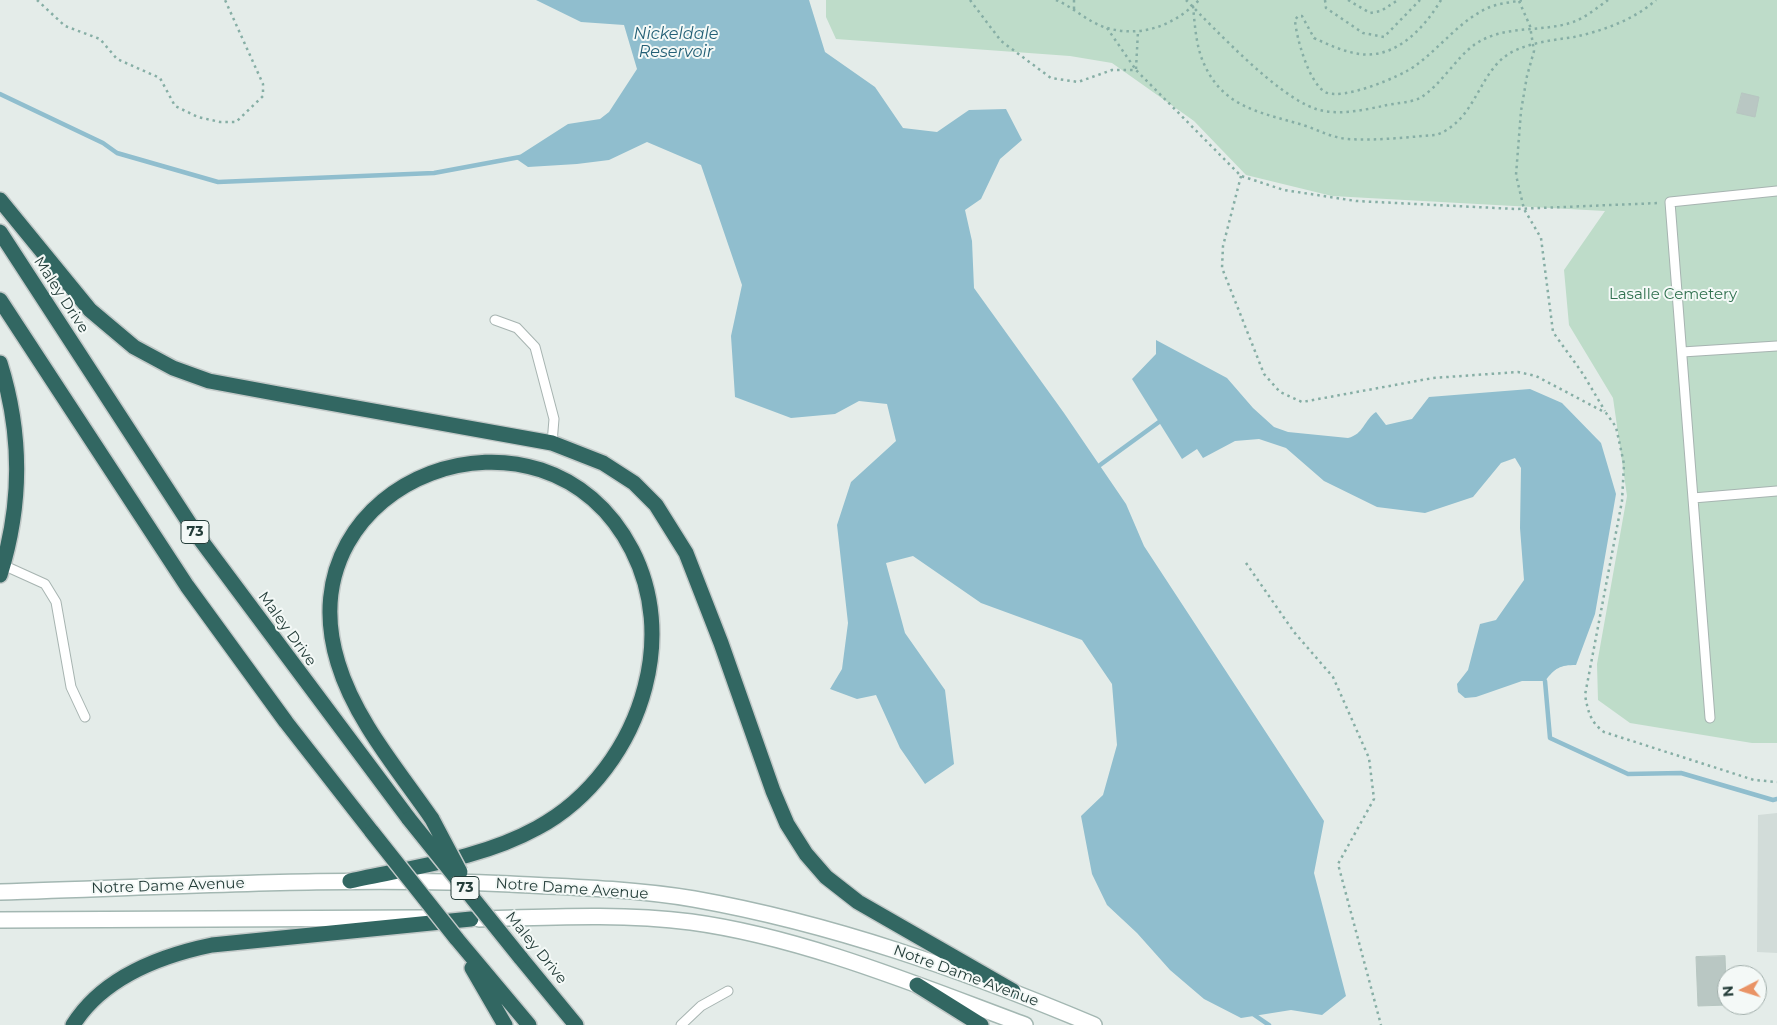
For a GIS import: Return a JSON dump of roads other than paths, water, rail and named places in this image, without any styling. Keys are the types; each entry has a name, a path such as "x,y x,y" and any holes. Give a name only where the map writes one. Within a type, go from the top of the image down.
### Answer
{"highway":[{"path":"0,200 90,310 134,347 173,368 210,381 552,443 603,463 634,483 656,505 674,531 699,584 773,791 787,824 806,854 826,877 858,902 1013,991"},
{"name":"Maley Drive","path":"0,232 196,535 408,819 576,1025"},
{"name":"73","path":"0,300 187,586 286,722 456,938 529,1025"},
{"path":"0,363 13,418 17,458 16,502 2,570"},
{"path":"350,881 482,850 539,827 582,794 602,773 619,751 632,727 647,681 652,649 652,618 647,588 638,563 618,527 591,498 562,479 521,464 492,461 442,468 420,476 388,496 366,515 343,550 337,571 330,612 332,638 338,665 363,716 432,820 478,904"},
{"path":"73,1025 99,996 124,976 151,962 180,952 212,945 471,919"},
{"path":"456,938 505,1025"},
{"path":"917,985 981,1025"}],"main road":[{"name":"Notre Dame Avenue","path":"0,892 350,881 441,881 588,887 692,899 796,920 854,936 1013,991 1094,1025"},
{"name":"Notre Dame Avenue","path":"0,920 608,917 693,922 792,943 917,985 1024,1025"}],"lane":[{"path":"1710,718 1670,202 1777,191"},
{"path":"495,320 517,328 535,347 554,419 552,443"},
{"path":"1682,352 1777,346"},
{"path":"1693,498 1777,491"},
{"path":"2,570 45,584 56,602 71,687 85,717"},
{"path":"681,1025 700,1006 728,990"}],"water":[{"name":"Nickeldale Reservoir","path":"536,0 809,0 825,52 875,87 903,128 937,132 969,110 1006,109 1022,140 1000,159 981,199 965,210 972,241 974,288 1064,413 1126,504 1144,546 1324,821 1314,873 1346,996 1322,1015 1291,1010 1241,1018 1204,999 1170,970 1137,933 1107,905 1092,874 1081,816 1103,795 1117,745 1112,684 1082,640 981,603 913,556 886,563 905,633 945,690 954,764 925,784 900,748 876,695 857,699 830,689 842,669 848,623 837,525 851,482 896,441 887,404 859,401 835,414 791,418 735,397 731,336 742,285 701,165 647,142 609,160 577,164 528,167 515,158 568,124 600,119 609,112 637,69 624,25 581,22"},
{"path":"1156,340 1227,378 1253,408 1274,427 1288,432 1348,438 1361,430 1376,412 1386,425 1412,419 1429,397 1530,389 1562,403 1601,443 1616,494 1595,614 1576,665 1558,668 1545,681 1522,681 1476,697 1465,698 1458,692 1457,684 1468,670 1480,624 1496,620 1524,580 1520,528 1521,468 1515,458 1501,463 1473,497 1425,513 1377,507 1324,481 1286,448 1259,439 1235,441 1203,458 1197,449 1182,459 1132,379 1156,354"}],"waterway":[{"path":"0,94 103,143 117,153 218,182 434,173 520,157"},
{"path":"1100,465 1159,422"},
{"path":"1545,681 1550,738 1628,774 1681,773 1773,800 1777,799"},
{"path":"1253,1014 1269,1025"}],"park label":[{"name":"Lasalle Cemetery","path":"1673,295"}]}
